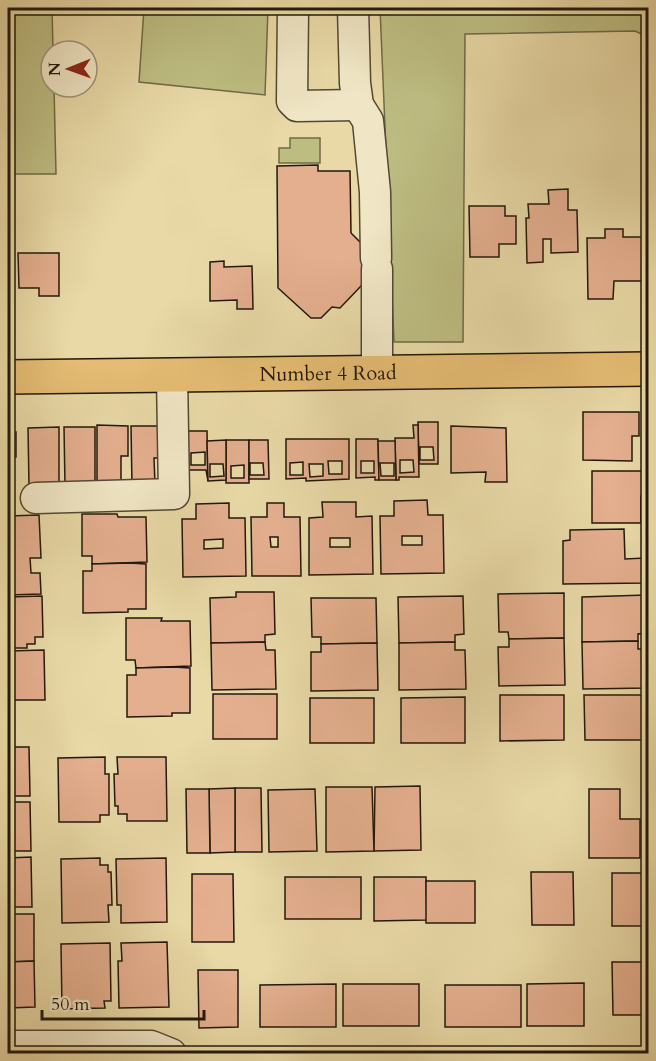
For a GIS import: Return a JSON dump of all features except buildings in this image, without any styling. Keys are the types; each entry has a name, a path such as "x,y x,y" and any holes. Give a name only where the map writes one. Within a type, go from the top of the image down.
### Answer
{"main road":[{"name":"Number 4 Road","path":"8,377 648,369"}],"street":[{"path":"293,8 292,101 297,106 358,105"},
{"path":"353,8 355,83 358,105 368,121 375,192 377,372"},
{"path":"36,498 174,494 172,375"},
{"path":"8,1046 150,1047 171,1053"}],"green space":[{"path":"8,8 52,8 53,39 39,39 39,99 54,99 56,174 8,174"},
{"path":"144,8 268,8 265,95 139,82"},
{"path":"380,8 648,8 648,37 635,31 465,34 463,342 394,342"},
{"path":"290,138 320,138 320,163 279,163 279,148 290,148"}]}
